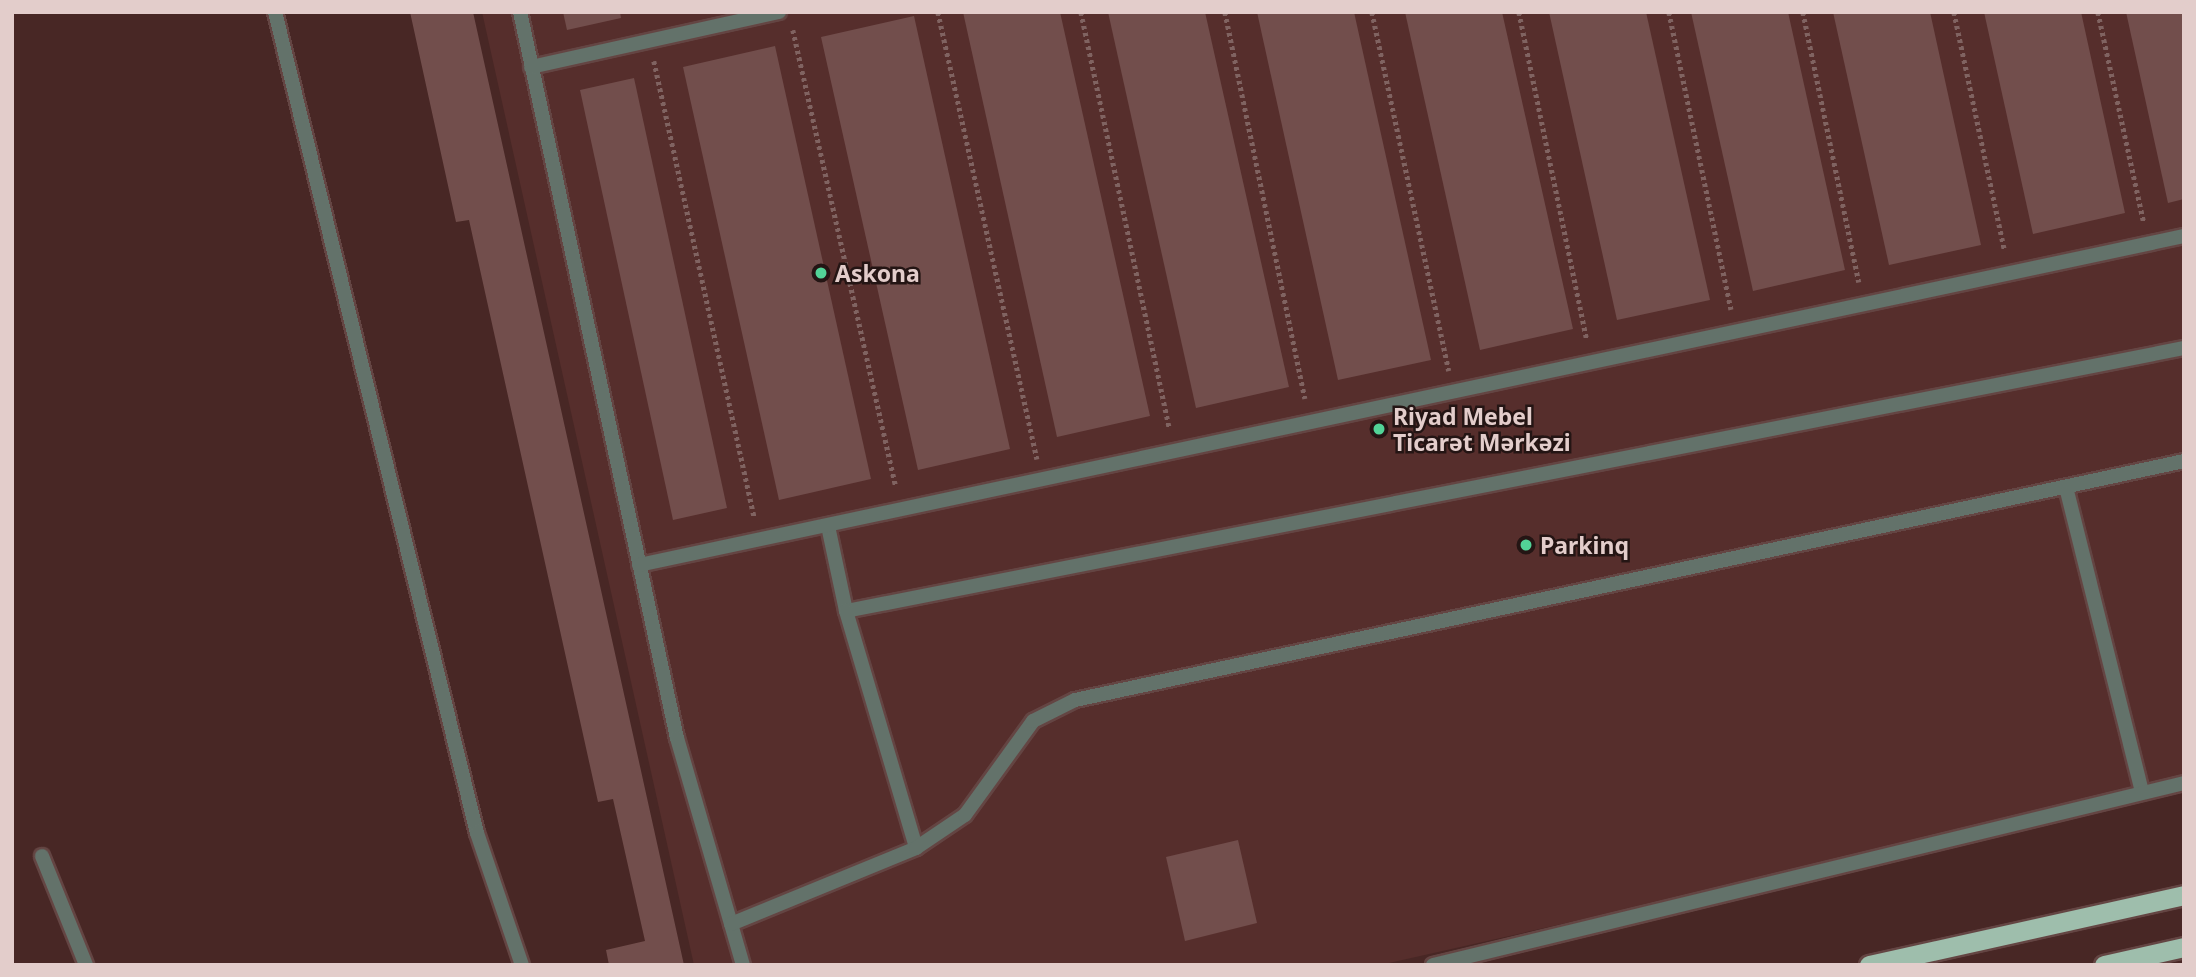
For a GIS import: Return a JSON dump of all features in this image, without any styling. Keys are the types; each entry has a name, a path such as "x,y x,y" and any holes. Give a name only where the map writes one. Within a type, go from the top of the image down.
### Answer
{"highway":[{"path":"1868,965 2184,895"},
{"path":"2104,965 2184,947"}],"lane":[{"path":"275,12 477,833 522,965"},
{"path":"520,12 677,737 743,965"},
{"path":"531,67 779,12"},
{"path":"639,565 1592,365 2184,236"},
{"path":"846,611 2184,348"},
{"path":"731,924 916,848 965,815 1033,721 1075,700 2184,461"},
{"path":"2066,487 2142,791"},
{"path":"828,526 846,611 916,848"},
{"path":"1433,965 2142,791 2184,783"},
{"path":"43,856 86,965"}],"path":[{"path":"938,12 1042,481"},
{"path":"1081,12 1176,453"},
{"path":"1225,12 1310,424"},
{"path":"1372,12 1454,394"},
{"path":"1519,12 1592,365"},
{"path":"1669,12 1736,333"},
{"path":"1803,12 1864,306"},
{"path":"1954,12 2010,273"},
{"path":"2098,12 2148,243"},
{"path":"792,26 901,510"},
{"path":"649,39 758,540"}],"shaded area":[{"name":"Riyad Mebel Ticarət Mərkəzi","path":"482,12 2184,12 2184,784 1380,965 694,965"}],"building":[{"path":"410,12 473,12 684,965 609,965 606,950 645,941 613,799 598,802 469,220 456,222"},
{"path":"563,12 620,12 621,18 567,30"},
{"path":"963,12 1060,12 1150,416 1057,437"},
{"path":"1108,12 1205,12 1289,387 1196,408"},
{"path":"1257,12 1354,12 1431,360 1338,380"},
{"path":"1405,12 1502,12 1573,329 1480,350"},
{"path":"1549,12 1646,12 1710,300 1617,320"},
{"path":"1691,12 1788,12 1845,270 1753,291"},
{"path":"1833,12 1930,12 1981,245 1889,265"},
{"path":"1984,12 2081,12 2125,213 2033,234"},
{"path":"2126,12 2184,12 2184,199 2168,203"},
{"path":"914,16 1010,449 918,470 821,37"},
{"path":"775,46 871,479 779,500 683,67"},
{"path":"634,78 727,508 673,520 580,90"},
{"path":"1238,840 1257,923 1185,941 1166,857"}],"place":[{"name":"Askona","path":"821,273"},
{"name":"Riyad Mebel Ticarət Mərkəzi","path":"1379,429"},
{"name":"Parkinq","path":"1526,545"}]}
